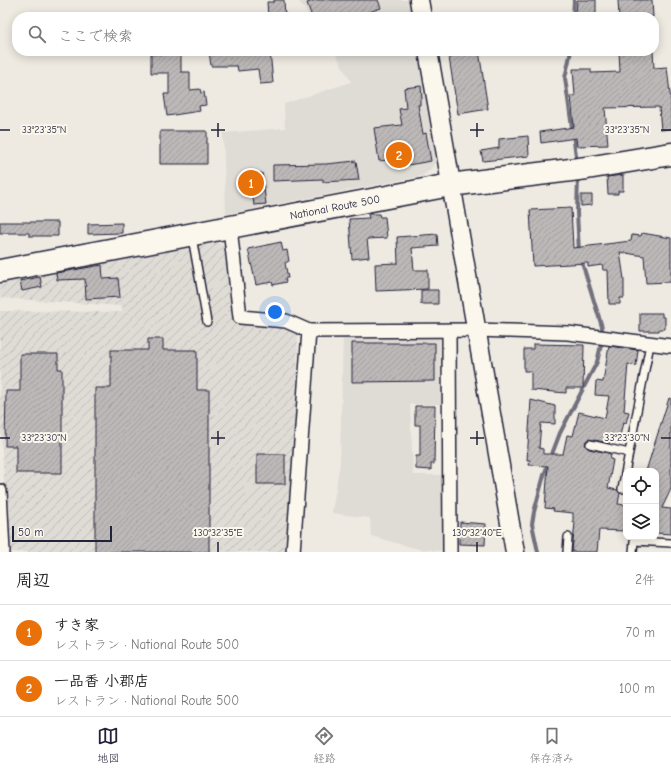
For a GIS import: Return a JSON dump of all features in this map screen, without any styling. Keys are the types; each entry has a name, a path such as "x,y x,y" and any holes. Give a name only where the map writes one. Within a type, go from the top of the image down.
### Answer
{"highway":[{"name":"National Route 500","path":"0,271 450,185 587,168 671,154"}],"street":[{"path":"419,0 421,12"},
{"path":"429,56 514,552"},
{"path":"230,228 240,317 286,321 309,331 477,330 568,333 671,346"},
{"path":"449,330 450,552"},
{"path":"293,552 309,331"},
{"path":"0,491 3,552"}],"lane":[{"path":"191,235 207,322"},
{"path":"622,489 650,344"},
{"path":"590,444 629,453"},
{"path":"566,552 568,537"},
{"path":"633,552 634,541 671,543"}],"shaded area":[{"path":"298,0 411,0 413,12 306,12"},
{"path":"337,56 420,56 436,161 430,170 422,176 226,214 223,133 285,128 284,104 351,82"},
{"path":"216,242 224,246 233,323 268,324 298,333 296,428 288,552 9,552 0,420 0,311 122,312 122,306 0,298 0,282"},
{"path":"343,337 440,338 441,404 410,404 413,475 443,475 442,551 418,549 371,536 370,518 332,513 340,463"}],"building":[{"path":"274,0 284,0 285,12 268,12 267,2 274,2"},
{"path":"316,0 378,0 381,8 369,12 310,12 307,3"},
{"path":"577,0 596,0 596,12 576,12"},
{"path":"618,0 652,0 653,12 619,12"},
{"path":"151,56 181,56 181,72 190,72 190,90 200,89 201,93 204,92 206,105 199,106 200,111 167,116 164,94 169,94 169,73 151,73"},
{"path":"210,56 270,56 273,83 260,84 258,69 238,71 237,66 211,66"},
{"path":"449,56 480,56 488,109 458,114"},
{"path":"619,56 653,56 654,68 667,67 671,102 671,129 661,130 659,107 605,108 608,145 577,146 576,138 541,143 540,132 574,127 571,96 575,96 573,69 591,69 591,73 620,72"},
{"path":"421,86 422,99 420,99 420,105 418,105 423,134 426,133 431,161 408,165 407,158 379,161 374,128 402,125 399,109 406,108 404,88"},
{"path":"160,131 207,131 207,164 160,164"},
{"path":"528,136 529,156 483,161 481,151 499,148 499,139"},
{"path":"356,161 359,180 323,182 323,179 273,181 273,165 326,164"},
{"path":"262,173 266,204 254,205 252,191 249,192 247,175"},
{"path":"623,175 623,191 618,191 618,194 608,194 607,177"},
{"path":"581,195 592,195 592,205 581,206"},
{"path":"571,208 573,248 631,241 632,235 641,236 642,233 671,238 671,282 646,283 644,256 620,252 624,279 624,298 620,298 620,304 609,304 608,270 603,270 602,265 588,267 588,263 533,266 530,210"},
{"path":"368,214 379,214 380,217 385,217 387,238 367,239 369,257 352,259 349,219 369,218"},
{"path":"0,222 58,222 58,236 29,236 29,233 0,233"},
{"path":"122,223 122,233 88,234 88,224"},
{"path":"437,234 438,246 412,248 414,270 428,270 428,289 376,291 375,264 398,263 397,237"},
{"path":"281,242 283,251 287,250 289,261 285,263 288,278 285,278 286,282 273,285 272,282 256,285 248,249"},
{"path":"102,265 103,279 118,278 120,297 86,299 85,279 57,280 56,273"},
{"path":"40,277 42,287 22,291 20,281"},
{"path":"421,290 438,290 438,304 421,304"},
{"path":"640,313 662,313 662,317 665,317 665,329 659,329 659,331 640,331"},
{"path":"148,339 163,339 163,350 197,350 197,390 209,390 209,552 95,552 95,388 111,388 111,350 148,350"},
{"path":"352,343 435,343 435,381 352,382"},
{"path":"533,344 584,345 583,388 566,388 566,393 531,390 531,371 524,371 524,349 533,349"},
{"path":"609,346 638,350 636,366 628,364 624,411 629,412 626,423 623,422 620,436 612,434 610,443 589,439 586,441 585,445 589,449 611,455 610,459 613,460 608,488 617,490 620,493 618,504 623,505 623,531 599,530 597,552 572,552 575,522 573,522 573,513 553,511 554,509 545,508 548,466 529,465 530,460 527,460 531,400 555,406 555,424 541,423 539,448 543,449 543,454 563,454 567,435 573,436 579,412 605,418 609,396 595,395 596,381 603,382"},
{"path":"20,354 58,354 58,369 62,369 62,473 16,473 16,446 5,446 6,391 20,391"},
{"path":"669,398 671,399 671,489 662,508 671,509 671,534 659,533 659,468 647,468"},
{"path":"415,406 435,406 434,464 431,464 431,470 416,469 416,456 420,456 420,425 415,425"},
{"path":"257,454 285,454 285,484 257,484"},
{"path":"460,522 486,524 485,545 459,544"}],"waterway":[{"path":"573,12 574,0"},
{"path":"570,56 565,78 577,163"},
{"path":"578,176 577,212 579,253"},
{"path":"538,552 532,524 544,475 560,433 597,362 601,345 602,327 581,259"}],"place":[{"name":"一品香 小郡店","path":"399,155"},
{"name":"すき家","path":"251,183"}]}
